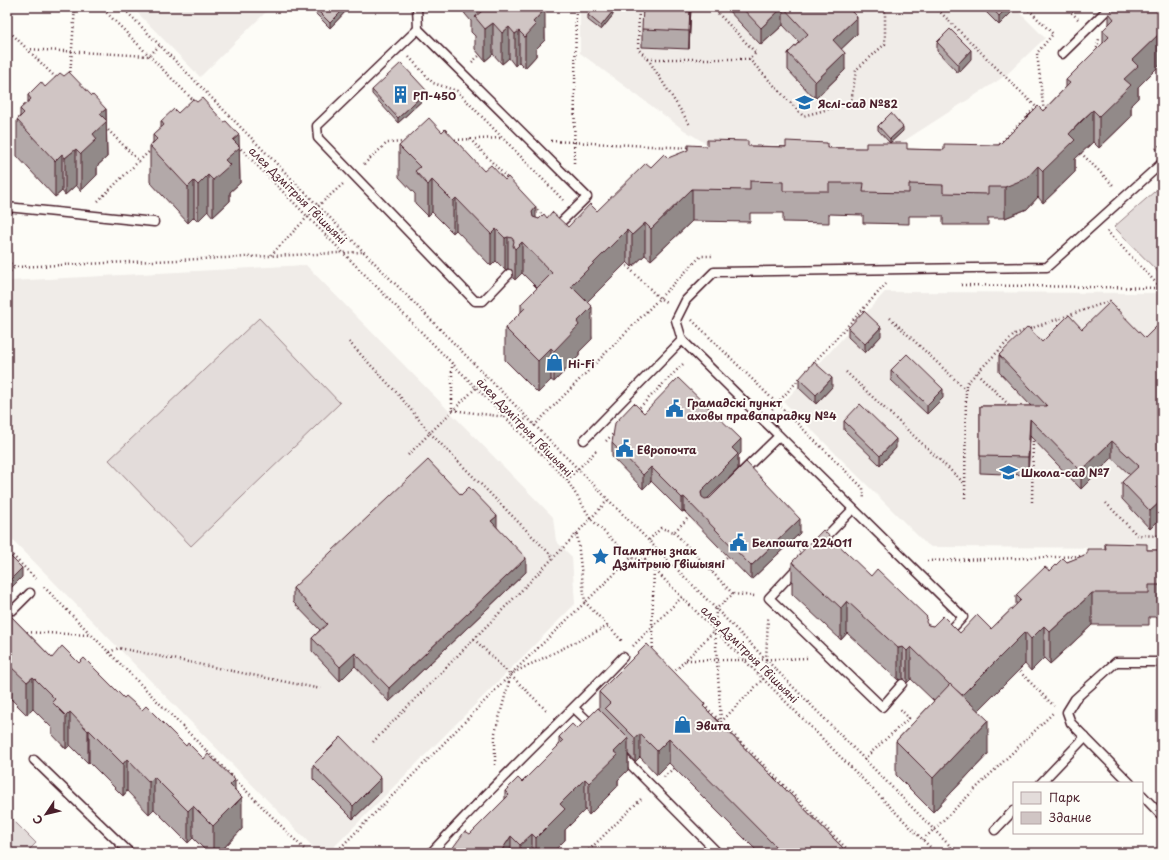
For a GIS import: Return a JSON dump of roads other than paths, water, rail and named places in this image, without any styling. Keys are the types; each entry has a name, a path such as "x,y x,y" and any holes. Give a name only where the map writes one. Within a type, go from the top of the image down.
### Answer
{"lane":[{"path":"417,7 418,29 587,197 553,230"},
{"path":"1062,54 1110,7"},
{"path":"418,29 317,126 318,138 475,302 483,301 509,274"},
{"path":"940,643 963,617 682,340 676,320 686,300 714,272 1047,267 1162,163"},
{"path":"7,207 154,222"},
{"path":"584,440 682,340"},
{"path":"734,480 779,436"},
{"path":"815,549 852,508"},
{"path":"804,560 769,598 882,707 902,684"},
{"path":"7,610 13,610 30,593"},
{"path":"432,853 455,827 623,657"},
{"path":"1129,782 1071,723 1067,712 1075,699 1116,662 1162,662"},
{"path":"574,708 599,733"},
{"path":"1042,782 1085,737"},
{"path":"615,750 718,853"},
{"path":"34,760 130,853"},
{"path":"1143,796 1162,816"},
{"path":"995,830 1013,811"}],"place":[{"name":"РП-450","path":"400,95"},
{"name":"Яслі-сад №82","path":"805,103"},
{"name":"Hi-Fi","path":"555,363"},
{"name":"Грамадскі пункт аховы правапарадку №4","path":"674,408"},
{"name":"Европочта","path":"624,449"},
{"name":"Школа-сад №7","path":"1008,472"},
{"name":"Белпошта 224011","path":"739,542"},
{"name":"Памятны знак Дзмітрыю Гвішыяні","path":"600,556"},
{"name":"Эвита","path":"683,725"}]}
